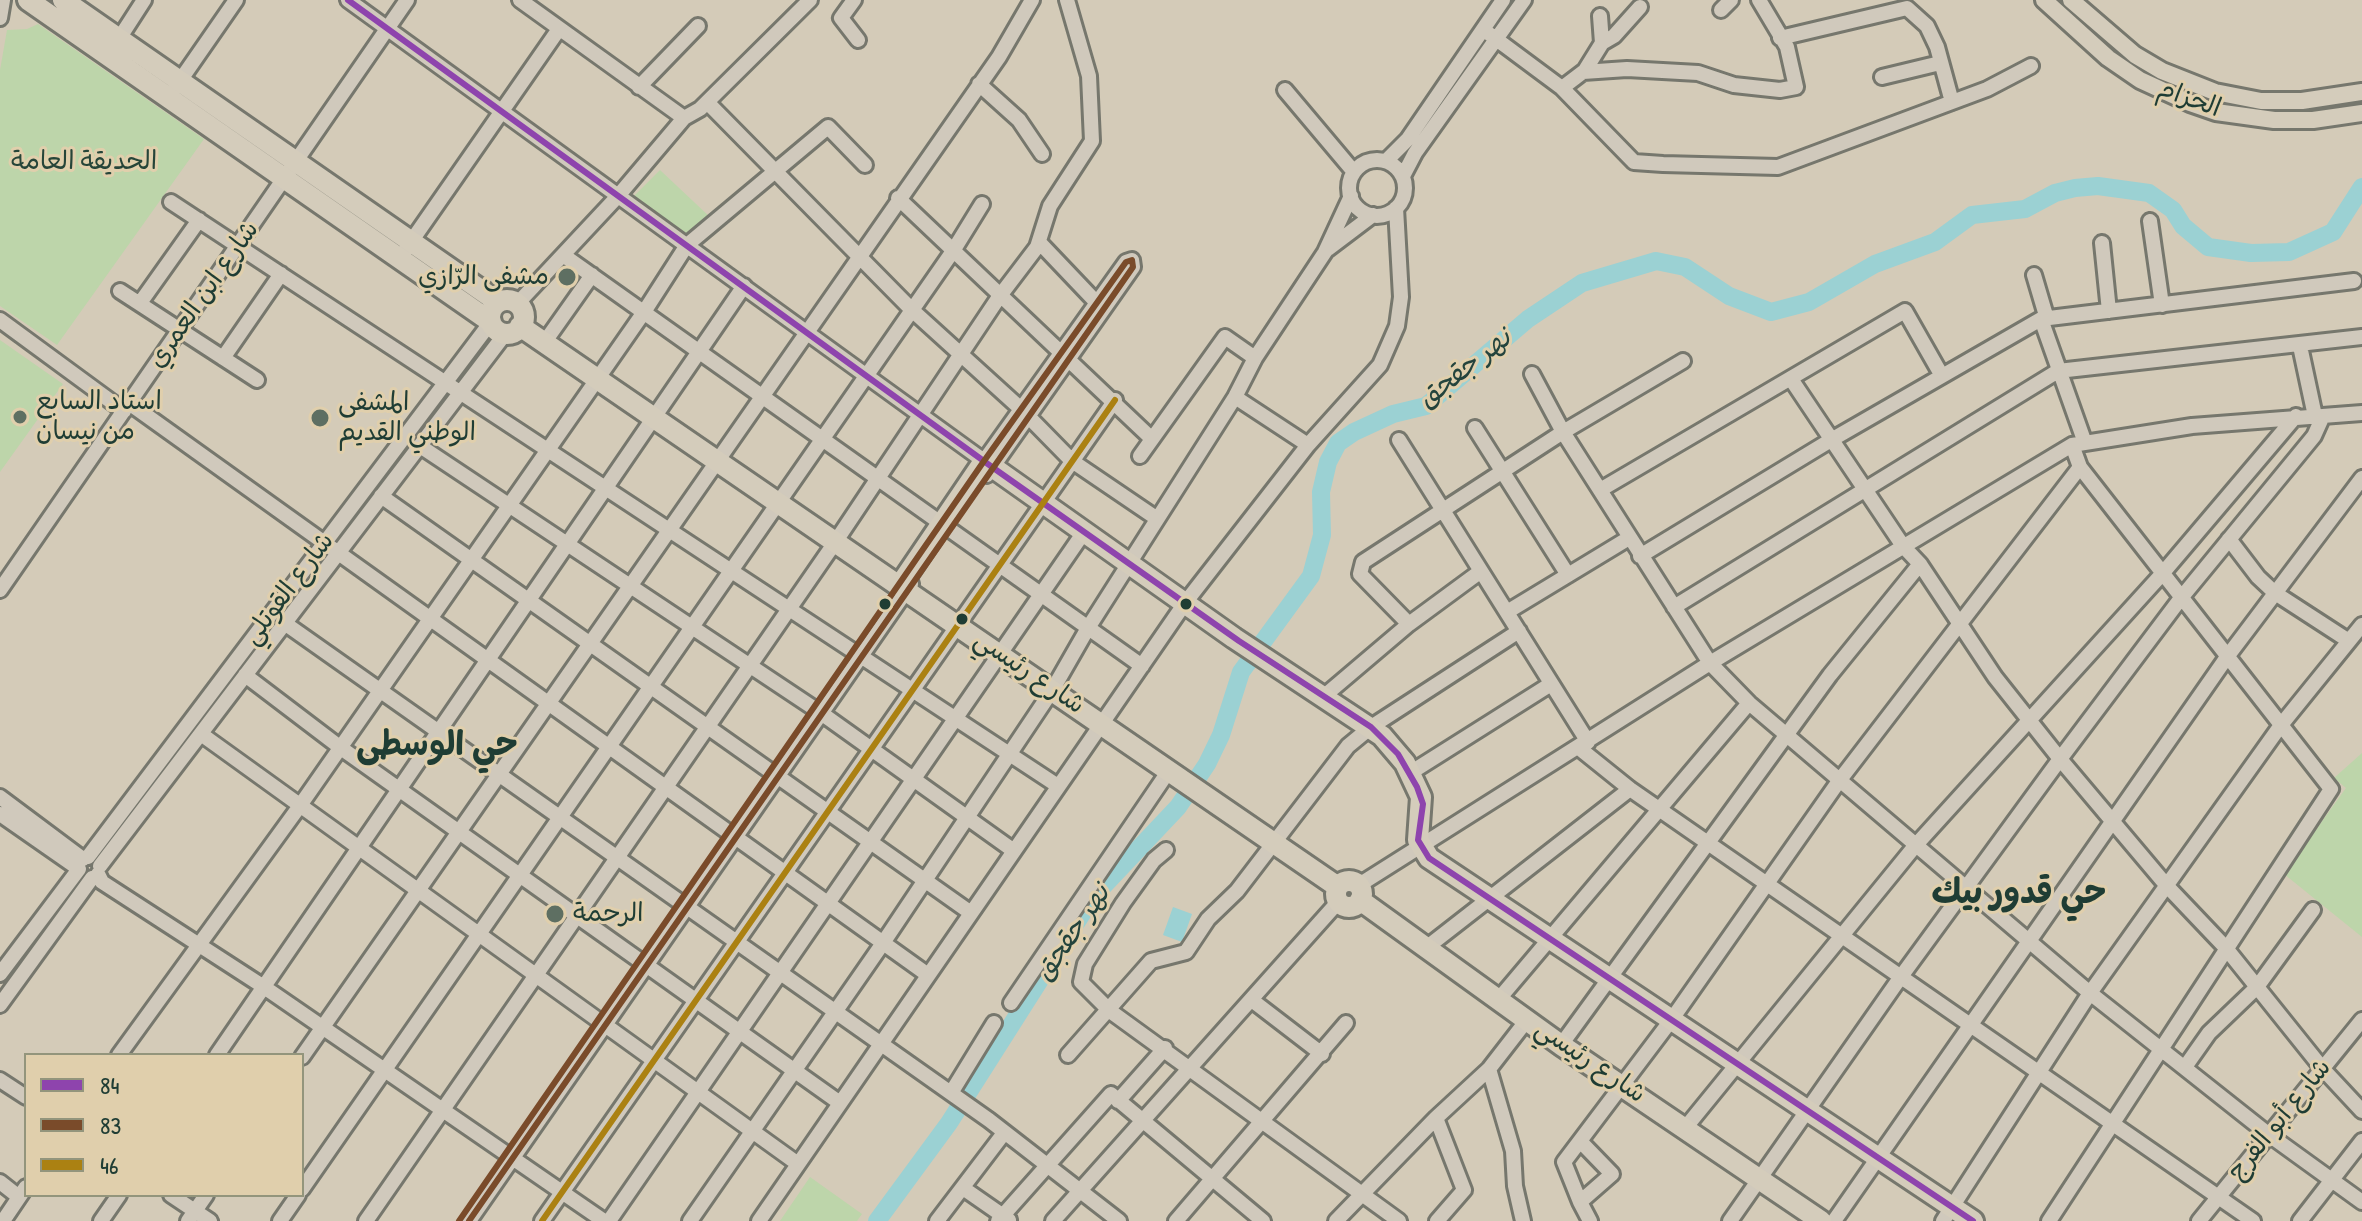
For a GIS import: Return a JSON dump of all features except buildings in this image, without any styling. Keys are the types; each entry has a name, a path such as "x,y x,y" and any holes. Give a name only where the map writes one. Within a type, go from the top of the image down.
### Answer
{"highway":[{"path":"63,0 113,48"},
{"path":"30,1 113,48 174,90 285,179 405,250 508,303 523,312 505,327 491,311 508,303"},
{"path":"174,90 298,161 405,250"},
{"name":"شارع رئيسي","path":"405,250 505,327 544,343 598,379 1102,722 1561,1045 1623,1084 1821,1221"},
{"path":"904,587 988,464 1278,668 1371,727 1398,754 1410,773 1423,804 1418,836 1421,846 1436,863 1807,1109 1879,1159 1947,1214 1973,1221"}],"main road":[{"name":"الحزام","path":"2044,0 2108,58 2140,80 2190,103 2216,112 2274,120 2313,120 2362,113"},
{"name":"الحزام","path":"2071,0 2135,55 2162,71 2215,92 2280,101 2318,101 2359,93"},
{"path":"2359,93 2362,113"}],"street":[{"path":"0,18 3,0"},
{"path":"113,48 144,0"},
{"path":"174,90 236,0"},
{"path":"348,0 988,464 1133,267 1132,260 1126,262 1097,303 1065,357"},
{"name":"شارع ابن العمري","path":"0,590 407,0"},
{"path":"520,0 539,6 559,29 684,118"},
{"path":"508,303 563,255 684,118 707,102 810,0"},
{"path":"854,0 841,18 858,40"},
{"path":"304,1054 1015,32 1032,0"},
{"path":"366,1221 1039,242 1050,206 1092,141 1089,76 1067,0"},
{"path":"690,1221 883,943 922,880 1053,689 1156,518 1235,397 1255,358 1325,252 1351,196 1354,172 1368,161 1386,161 1399,152 1503,0"},
{"path":"759,1221 1185,603 1308,445 1371,377 1392,340 1401,297 1396,208 1405,193 1403,176 1415,153 1524,0"},
{"path":"1584,72 1661,70 1698,73 1734,85 1780,90 1796,87 1787,47 1759,0"},
{"path":"1780,38 1902,6 1927,26 1952,102"},
{"path":"1562,88 1584,72 1602,43 1614,36 1640,7"},
{"path":"1600,16 1602,43"},
{"path":"639,87 698,26"},
{"path":"405,250 559,29"},
{"path":"1484,30 1562,88 1634,162 1663,164 1778,167 1987,89 2031,66"},
{"path":"1882,77 1940,63"},
{"path":"979,84 1019,120 1042,154"},
{"path":"1285,90 1354,172"},
{"path":"707,102 858,257 1025,412 1072,461 1156,518"},
{"path":"120,1053 381,691 644,312 687,245 828,127 865,165"},
{"path":"1386,161 1403,176"},
{"path":"1351,196 1359,208 1373,215"},
{"path":"898,198 999,297 1115,400 1152,439"},
{"path":"171,202 1058,786"},
{"path":"304,1186 953,251 982,204"},
{"path":"1325,252 1373,215 1396,208"},
{"path":"140,303 199,220"},
{"path":"2150,221 2162,305"},
{"path":"1039,242 1097,303"},
{"path":"2102,243 2109,311"},
{"path":"563,255 1142,666"},
{"path":"223,358 281,274"},
{"path":"544,343 592,275"},
{"path":"2034,275 2078,444 2080,467 2331,789 2049,1221"},
{"path":"1640,556 1831,440 2044,319 2354,281"},
{"path":"218,1053 744,286"},
{"path":"120,291 257,380"},
{"path":"1600,490 1905,311 1942,376"},
{"path":"0,320 324,543 928,975"},
{"name":"شارع القوتلي","path":"0,1005 90,867 324,543 445,382 505,327"},
{"name":"شارع القوتلي","path":"0,974 201,734 283,622 339,554 420,446 505,327"},
{"path":"1140,456 1225,337 1255,358"},
{"path":"1674,607 2058,371 2362,337"},
{"path":"1730,1221 1900,978 2060,759 2181,598 2314,436 2319,416 2300,346"},
{"path":"1409,624 1360,574 1359,567 1442,509 1563,432 1683,361"},
{"path":"1532,374 1563,432 1710,663 1749,703 2090,993 2268,1134 2362,1202"},
{"path":"1791,379 1903,546 1920,564 1988,669 2167,886 2225,947 2322,1068 2362,1111"},
{"path":"1235,397 1308,445"},
{"path":"542,1221 1115,400"},
{"path":"1053,1221 1349,893 1710,663 2078,444 2192,426 2362,413"},
{"path":"1686,1127 1915,846 2028,717 2162,574 2296,416"},
{"path":"1475,428 1568,575"},
{"path":"1399,440 1551,684 1583,745 1630,789 2253,1221"},
{"path":"420,446 818,711 1014,851"},
{"path":"1590,1221 1564,1162 1672,1019 1839,781 2080,467"},
{"path":"1834,1221 2227,657 2362,478"},
{"path":"381,496 971,913"},
{"path":"0,797 90,867 102,882 264,987 382,1071 607,1221 1084,532"},
{"path":"1507,612 1629,538"},
{"path":"2229,539 2258,577 2275,593 2349,641"},
{"path":"1561,1045 1786,735 1920,564"},
{"path":"1323,697 1409,624 1481,571"},
{"path":"459,1221 509,1156 904,587"},
{"path":"283,622 989,1120 1119,1221"},
{"path":"1947,1214 2090,993 2281,725 2362,625"},
{"path":"1068,1055 1151,961 1186,952 1208,919 1237,891 1341,754 1371,727 1519,631"},
{"path":"245,675 341,748 840,1103"},
{"path":"1410,773 1551,684"},
{"path":"1498,1000 1749,703"},
{"path":"201,734 798,1164"},
{"path":"1011,1003 1173,772"},
{"path":"1426,948 1630,789"},
{"path":"0,814 90,867"},
{"path":"1166,850 1128,895 1081,974 1081,982 1110,1011 1263,1119 1399,1221"},
{"path":"2185,1067 2209,1033 2257,987 2313,910"},
{"path":"1253,1001 1322,1054"},
{"path":"1336,1221 1436,1118 1489,1069 1527,1020"},
{"name":"شارع أبو الفرج","path":"2199,1221 2362,1020"},
{"path":"955,1096 994,1023"},
{"path":"1176,1221 1346,1023"},
{"path":"1118,1101 1165,1048"},
{"path":"1489,1069 1513,1151 1515,1186 1523,1221"},
{"path":"0,1080 24,1096"},
{"path":"963,1188 1003,1219 1047,1164 1111,1094 1263,1221"},
{"path":"1436,1118 1464,1190 1437,1221"},
{"path":"937,1221 1004,1133"},
{"path":"2300,1221 2362,1141"},
{"path":"1580,1202 1612,1174 1581,1142"},
{"path":"469,1221 509,1156"},
{"path":"0,1182 23,1192 3,1221"},
{"path":"101,1221 118,1197"},
{"path":"173,1197 191,1216 210,1221"},
{"path":"191,1216 205,1197"},
{"path":"280,1221 297,1197"}],"green space":[{"path":"2054,0 2062,0 2132,61 2195,93 2269,109 2354,105 2310,114 2269,114 2211,104 2159,83 2113,54"},
{"name":"الحديقة العامة","path":"38,24 204,139 57,345 0,306 0,70 7,30 27,29"},
{"path":"660,170 711,218 688,236 634,196"},
{"name":"استاد السابع من نيسان","path":"0,340 63,384 0,472"},
{"path":"2362,753 2362,937 2284,874 2346,788 2334,778"},
{"path":"810,1177 862,1214 857,1221 780,1221"}],"water":[{"path":"1173,907 1192,914 1182,942 1163,935"}],"waterway":[{"name":"نهر جقجق","path":"877,1221 949,1123 1092,898 1178,807 1207,764 1221,735 1241,672 1311,576 1322,535 1321,492 1328,462 1338,443 1393,414 1426,406 1528,319 1582,283 1656,261 1685,267 1729,296 1771,312 1809,302 1875,264 1935,242 1972,215 2025,209 2055,193 2075,188 2098,186 2149,193 2173,210 2183,226 2208,247 2251,253 2289,252 2333,232 2362,187"}],"transit line":[{"name":"84","path":"348,0 992,467 1239,641 1371,727 1398,754 1417,787 1423,804 1418,840 1429,858 1973,1221"},
{"name":"83","path":"459,1221 984,461 1126,262 1132,260 1133,267 469,1221"},
{"name":"46","path":"542,1221 1115,400"}],"place":[{"name":"مشفى الرّازي","path":"567,277"},
{"name":"استاد السابع من نيسان","path":"20,417"},
{"name":"المشفى الوطني القديم","path":"320,418"},
{"name":"الرحمة","path":"555,914"}],"district":[{"name":"حي الوسطى","path":"437,746"},
{"name":"حي قدور بيك","path":"2019,894"}]}
